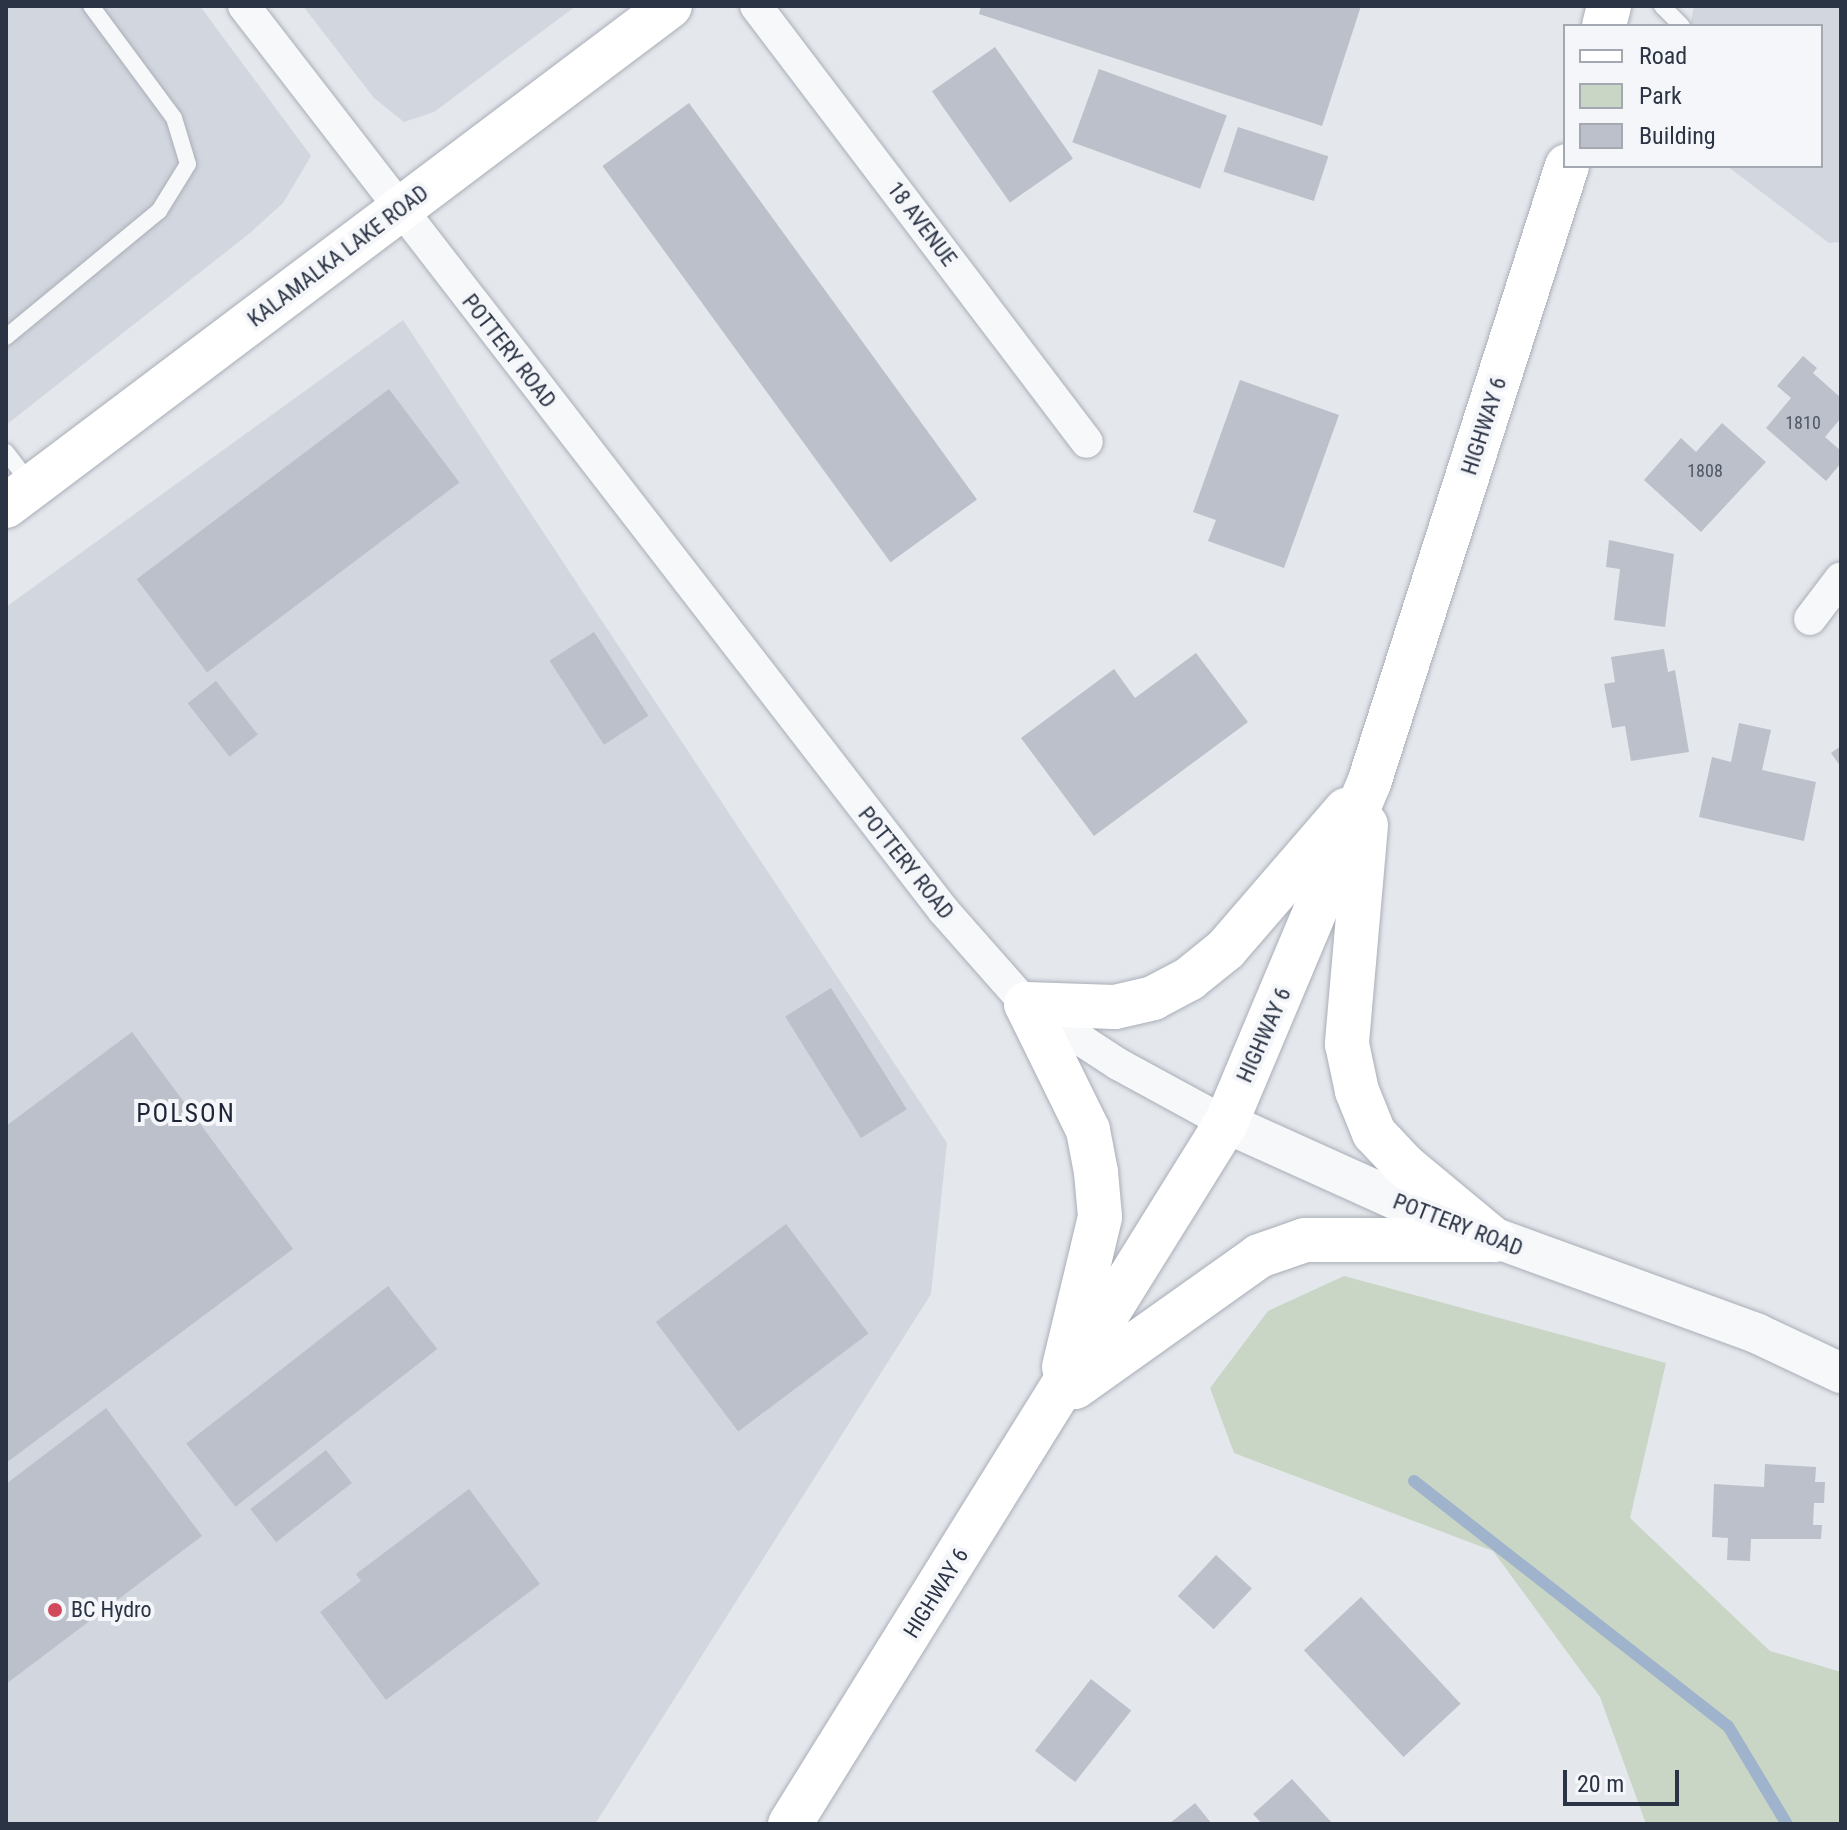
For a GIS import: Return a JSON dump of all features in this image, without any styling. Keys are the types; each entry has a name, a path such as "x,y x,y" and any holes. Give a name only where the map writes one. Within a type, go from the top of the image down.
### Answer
{"main road":[{"name":"KALAMALKA LAKE ROAD","path":"19,496 670,6"},
{"name":"HIGHWAY 6","path":"790,1824 1057,1400 1226,1123 1369,783 1566,168"},
{"path":"1057,1400 1100,1217 1088,1130 1026,1004 1115,1007 1153,998 1189,979 1226,949 1369,783"},
{"path":"1369,783 1347,1044 1357,1091 1374,1133 1395,1155 1494,1240"},
{"path":"1057,1400 1199,1296 1271,1252 1305,1240 1353,1236 1494,1240"}],"street":[{"name":"POTTERY ROAD","path":"244,6 866,816 1026,1004 1118,1064 1226,1123 1346,1180 1494,1240 1756,1333 1841,1373"},
{"name":"18 AVENUE","path":"756,6 1087,442"},
{"path":"1810,619 1841,578"}],"lane":[{"path":"6,337 159,211 188,164 174,118 91,6"},
{"path":"1662,6 1680,24"},
{"path":"6,452 19,496"}],"shaded area":[{"path":"6,6 200,6 311,156 283,203 250,233 6,425"},
{"path":"303,6 576,6 434,112 404,122 374,98"},
{"path":"1694,6 1841,6 1841,242 1829,243 1730,168 1823,168 1823,24 1690,24"},
{"path":"403,320 947,1143 931,1294 595,1824 6,1824 6,607"}],"green space":[{"path":"1344,1276 1666,1363 1630,1518 1770,1651 1841,1672 1841,1824 1646,1824 1600,1697 1493,1551 1234,1453 1210,1388 1268,1311"}],"building":[{"path":"981,6 1361,6 1322,126 979,14"},
{"path":"995,47 1073,158 1010,203 932,91"},
{"path":"1099,69 1227,116 1200,189 1072,142"},
{"path":"689,103 977,499 890,562 602,166"},
{"path":"1238,127 1328,156 1314,201 1223,172"},
{"path":"1803,356 1817,368 1813,373 1841,398 1841,418 1825,437 1841,451 1841,463 1826,481 1766,428 1791,398 1777,386"},
{"path":"1240,380 1339,415 1284,568 1208,541 1216,520 1193,512"},
{"path":"389,389 459,482 207,673 137,579"},
{"path":"1722,423 1766,462 1701,532 1644,480 1681,438 1696,452"},
{"path":"1609,540 1674,554 1665,627 1614,620 1620,569 1606,567"},
{"path":"594,632 648,716 604,745 550,661"},
{"path":"1664,649 1668,672 1675,670 1689,752 1631,761 1625,726 1612,728 1604,684 1615,682 1611,657"},
{"path":"1196,653 1248,722 1094,836 1021,738 1114,669 1135,698"},
{"path":"216,681 258,735 229,757 188,703"},
{"path":"1739,723 1771,730 1762,770 1816,782 1804,841 1699,817 1712,757 1731,762"},
{"path":"1841,746 1841,767 1831,753"},
{"path":"831,988 907,1109 861,1138 785,1017"},
{"path":"132,1032 293,1249 6,1463 6,1126"},
{"path":"786,1224 868,1333 738,1432 656,1322"},
{"path":"388,1286 437,1349 236,1507 186,1444"},
{"name":"BC Hydro","path":"106,1408 202,1536 6,1684 6,1484"},
{"path":"326,1450 352,1483 276,1542 250,1509"},
{"path":"1765,1464 1816,1467 1815,1482 1825,1482 1824,1503 1814,1503 1813,1525 1822,1525 1821,1539 1751,1539 1750,1561 1727,1560 1728,1538 1712,1537 1714,1484 1764,1487"},
{"path":"469,1489 540,1584 386,1700 320,1612 361,1581 356,1574"},
{"path":"1216,1555 1252,1588 1214,1629 1178,1596"},
{"path":"1361,1597 1461,1704 1404,1757 1304,1650"},
{"path":"1091,1679 1131,1710 1075,1782 1035,1751"},
{"path":"1292,1779 1333,1824 1262,1824 1253,1814"},
{"path":"1195,1803 1212,1824 1169,1824"}],"waterway":[{"path":"1414,1481 1728,1726 1787,1824"}],"place":[{"name":"BC Hydro","path":"55,1610"}],"district":[{"name":"POLSON","path":"186,1114"}]}
